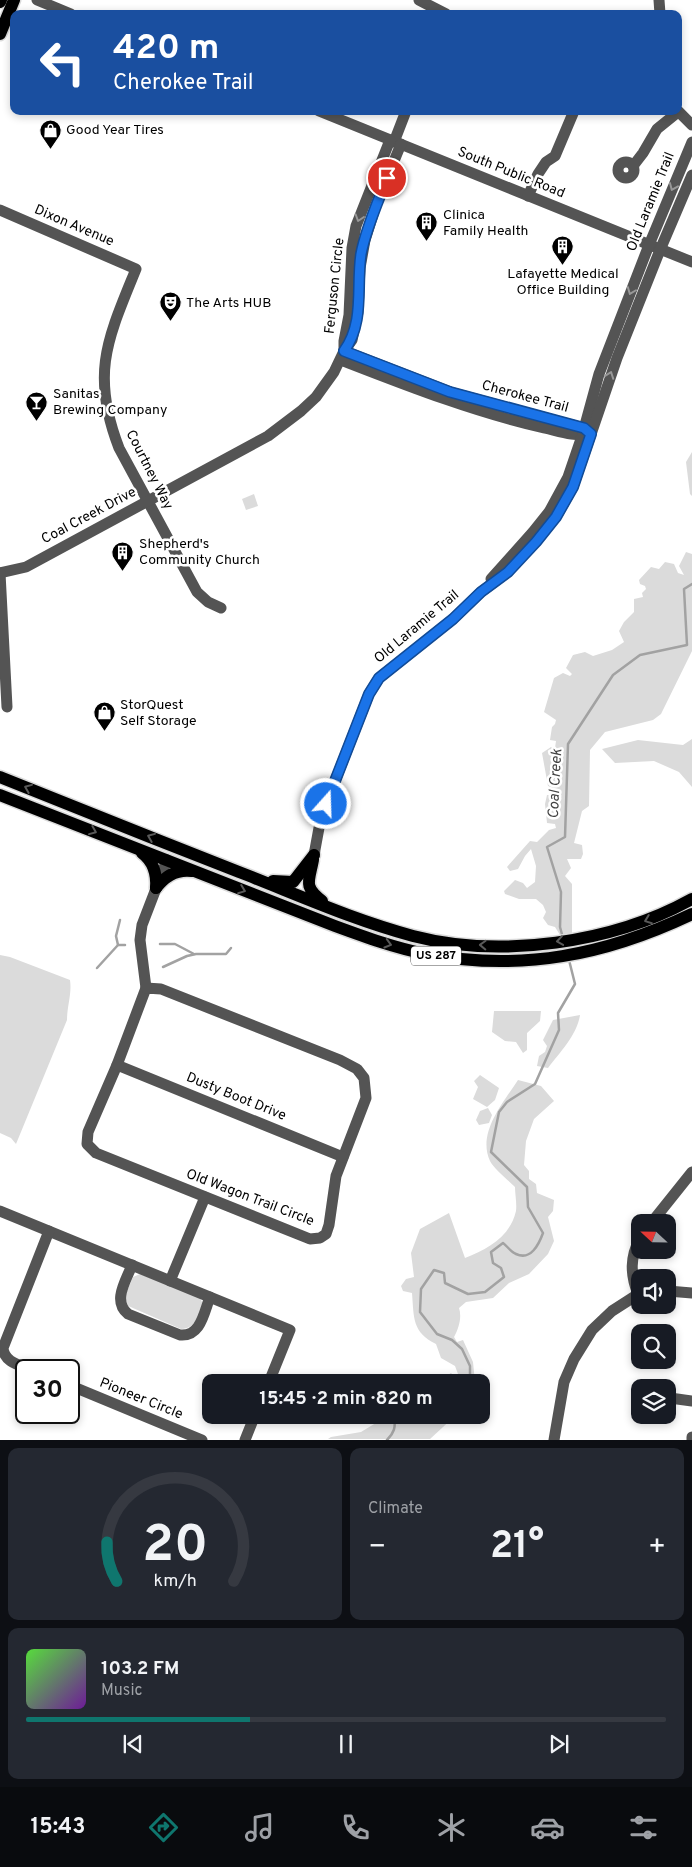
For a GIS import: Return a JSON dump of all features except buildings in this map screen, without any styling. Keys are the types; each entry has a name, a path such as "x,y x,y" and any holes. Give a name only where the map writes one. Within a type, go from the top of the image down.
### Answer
{"main road":[{"path":"0,34 14,0"},
{"name":"US 287","path":"0,777 366,922 426,939 472,945 505,946 531,945 588,937 637,924 692,899"},
{"name":"US 287","path":"0,795 335,926 425,954 463,959 534,961 589,951 642,936 692,914"},
{"path":"137,850 147,856 153,866 156,888"},
{"path":"167,860 176,856 196,855"},
{"path":"258,880 293,882 314,855"},
{"path":"314,855 309,887 311,892 330,908"},
{"path":"156,888 160,882 173,874 188,871 197,872"}],"street":[{"path":"37,0 61,10"},
{"path":"420,0 439,10"},
{"name":"South Public Road","path":"329,115 692,262"},
{"name":"Ferguson Circle","path":"242,449 268,436 301,411 323,388 342,356 349,315 351,262 355,232 364,204 395,142 405,115"},
{"path":"528,196 546,162 555,156 572,115"},
{"path":"633,166 643,153 656,129 673,115"},
{"path":"682,115 692,125"},
{"name":"Old Laramie Trail","path":"314,855 321,817 369,694 379,678 453,619 481,592 508,572 556,517 573,487 585,433 604,391 692,142"},
{"name":"Old Laramie Trail","path":"654,248 692,175"},
{"name":"Dixon Avenue","path":"0,210 136,269"},
{"name":"Courtney Way","path":"136,269 112,329 106,351 104,380 111,427 119,448 197,592 208,602 221,608"},
{"name":"Cherokee Trail","path":"342,356 457,404 522,422 585,433"},
{"name":"Coal Creek Drive","path":"0,573 26,567 242,449"},
{"path":"0,573 7,707"},
{"name":"Old Wagon Trail Circle","path":"146,988 161,989 340,1060 357,1069 364,1078 366,1098 334,1183 332,1212 326,1234 316,1239 96,1153 87,1144 88,1132 117,1065 146,988 140,940 142,925 167,860"},
{"name":"Dusty Boot Drive","path":"117,1065 343,1157"},
{"path":"658,1214 692,1172"},
{"path":"170,1281 205,1197"},
{"path":"0,1211 290,1330 271,1374"},
{"path":"15,1363 7,1359 3,1348 49,1232"},
{"path":"132,1265 120,1295 120,1303 123,1310 128,1314 180,1335 188,1336 197,1329 210,1297"},
{"path":"676,1292 692,1293"},
{"path":"554,1440 564,1382 574,1359 592,1330 612,1311 631,1298"},
{"name":"Pioneer Circle","path":"80,1390 202,1440"},
{"path":"676,1399 692,1401"},
{"path":"245,1440 251,1424"}],"shaded area":[{"path":"692,452 692,496 690,494 686,462"},
{"path":"254,494 258,506 246,510 242,499"},
{"path":"686,552 692,554 692,651 661,714 653,720 605,732 590,750 589,806 582,811 574,843 582,845 583,854 581,859 567,859 571,868 565,876 572,884 572,933 560,935 555,927 548,925 543,918 546,912 543,905 536,899 519,899 505,894 504,891 515,880 523,883 527,888 535,882 536,866 531,849 518,869 510,871 507,867 530,841 537,842 549,830 556,828 555,824 547,823 545,804 547,795 550,795 554,789 548,786 542,753 551,747 555,748 556,741 550,740 552,727 556,720 544,712 554,678 563,673 570,676 572,674 566,668 573,655 585,652 593,656 612,650 624,642 619,631 624,622 634,612 634,599 643,597 642,593 646,589 645,586 640,584 639,580 651,567 659,569 665,562 674,564 678,573 684,575 679,566"},
{"path":"692,739 692,787 679,772 654,761 615,763 602,749 638,740 683,745"},
{"path":"0,955 70,980 67,1020 16,1144 11,1138 0,1133"},
{"path":"494,1011 541,1011 540,1021 527,1033 527,1050 523,1053 516,1042 505,1041 492,1032"},
{"path":"580,1015 572,1036 548,1068 537,1066 539,1056 545,1052 547,1046 543,1040 553,1020"},
{"path":"480,1075 499,1088 495,1100 487,1107 473,1099 478,1087 474,1081"},
{"path":"518,1080 541,1086 554,1101 534,1119 526,1141 524,1165 529,1171 529,1179 536,1184 537,1193 554,1200 553,1211 548,1217 554,1241 548,1254 529,1274 509,1283 493,1298 466,1302 459,1308 460,1322 454,1337 457,1342 463,1340 473,1362 474,1374 458,1374 455,1366 441,1358 436,1344 418,1329 414,1317 412,1293 403,1291 401,1286 406,1279 414,1277 411,1253 420,1229 449,1213 465,1258 490,1246 509,1228 516,1211 515,1187 492,1164 487,1150 489,1129 499,1108"},
{"path":"488,1108 492,1115 489,1123 479,1125 476,1120 480,1111"},
{"path":"140,1274 200,1298 203,1304 193,1324 181,1329 126,1305 125,1296 133,1277"},
{"path":"374,1424 446,1424 430,1439 328,1439 361,1432"}],"waterway":[{"name":"Coal Creek","path":"563,938 560,927 561,892 547,847 565,837 568,744 613,675 640,655 687,645 684,589 692,584"},
{"path":"118,945 116,936 120,920"},
{"path":"160,944 175,944 194,954"},
{"path":"97,968 118,945 125,945"},
{"path":"163,967 196,954 226,954 231,948"},
{"name":"Coal Creek","path":"470,1374 470,1366 462,1349 452,1340 437,1334 420,1312 421,1289 434,1270 444,1273 445,1283 468,1294 485,1292 504,1277 501,1268 493,1263 491,1252 503,1243 514,1253 521,1256 526,1255 534,1250 543,1233 528,1207 527,1187 491,1152 499,1112 507,1102 535,1084 559,1030 558,1013 575,984 569,960"},
{"name":"Coal Creek","path":"387,1440 394,1430 395,1424"}],"place":[{"name":"Good Year Tires","path":"50,149"},
{"name":"Clinica Family Health","path":"427,242"},
{"name":"Lafayette Medical Office Building","path":"563,265"},
{"name":"The Arts HUB","path":"170,322"},
{"name":"Sanitas Brewing Company","path":"37,421"},
{"name":"Shepherd's Community Church","path":"123,571"},
{"name":"StorQuest Self Storage","path":"104,732"}],"route":[{"path":"326,804 369,694 379,678 453,619 481,592 508,572 536,542 556,517 573,487 591,434 584,428 450,392 344,351 354,335 358,312 362,254 371,220 387,178"}]}
